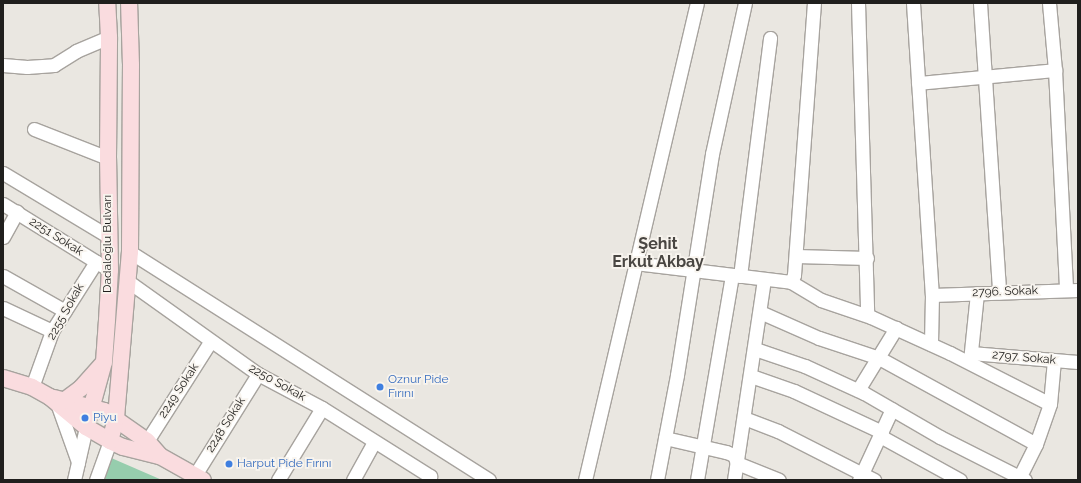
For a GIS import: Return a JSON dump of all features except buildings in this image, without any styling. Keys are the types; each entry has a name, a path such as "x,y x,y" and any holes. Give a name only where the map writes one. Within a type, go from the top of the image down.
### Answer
{"main road":[{"name":"Dadaloğlu Bulvarı","path":"86,427 104,362 110,270 108,236 109,37 107,3"},
{"name":"Dadaloğlu Bulvarı","path":"110,441 116,418 129,282 131,96 129,3"},
{"path":"57,400 81,388 104,362"},
{"path":"3,378 32,387 57,400 86,427 110,441 123,447 160,456 199,478"},
{"path":"57,400 91,407 116,418 147,441 160,456"}],"street":[{"path":"585,480 697,3"},
{"path":"657,480 712,154 745,3"},
{"path":"791,282 794,275 796,256 814,3"},
{"path":"858,3 867,258 867,315"},
{"path":"913,3 932,295 931,344"},
{"path":"980,3 999,292"},
{"path":"1048,3 1075,291"},
{"path":"5,68 54,65 76,51 109,37"},
{"path":"696,480 736,276 770,38"},
{"path":"918,84 1055,70"},
{"path":"34,129 108,158"},
{"path":"3,173 108,236"},
{"name":"2251 Sokak","path":"3,204 110,270"},
{"path":"3,237 17,212"},
{"path":"130,252 489,480"},
{"path":"796,256 867,258"},
{"name":"2255 Sokak","path":"32,387 52,331 96,262"},
{"path":"635,263 791,282 821,300 867,315 931,344 970,358 1050,404"},
{"path":"3,276 65,311"},
{"path":"734,480 751,376 764,279"},
{"name":"2250 Sokak","path":"129,282 210,342 258,374 322,408 429,478"},
{"name":"2796. Sokak","path":"932,295 1075,291"},
{"path":"970,358 977,293"},
{"path":"3,308 52,331"},
{"path":"760,312 819,338 877,357 1036,444"},
{"path":"858,390 896,328"},
{"name":"2249 Sokak","path":"147,441 210,342"},
{"path":"755,349 805,366 858,390 940,437 1021,479 1036,444 1050,404 1054,360"},
{"name":"2797. Sokak","path":"970,358 1078,362"},
{"name":"2248 Sokak","path":"199,478 258,374"},
{"path":"751,376 794,391 881,434 960,480"},
{"path":"57,400 78,462"},
{"path":"278,480 322,408"},
{"path":"860,477 892,409"},
{"path":"744,418 778,431 860,477 874,480"},
{"name":"Dadaloğlu Bulvarı","path":"74,480 86,427"},
{"path":"665,438 734,455 737,463 779,480"},
{"name":"Dadaloğlu Bulvarı","path":"96,480 110,441"},
{"path":"353,480 374,442"}],"green space":[{"path":"109,457 162,480 103,480"}],"place":[{"name":"Oznur Pide Fırını","path":"380,387"},
{"name":"Piyu","path":"85,418"},
{"name":"Harput Pide Fırını","path":"229,464"}],"district":[{"name":"Şehit Erkut Akbay","path":"658,253"}]}
